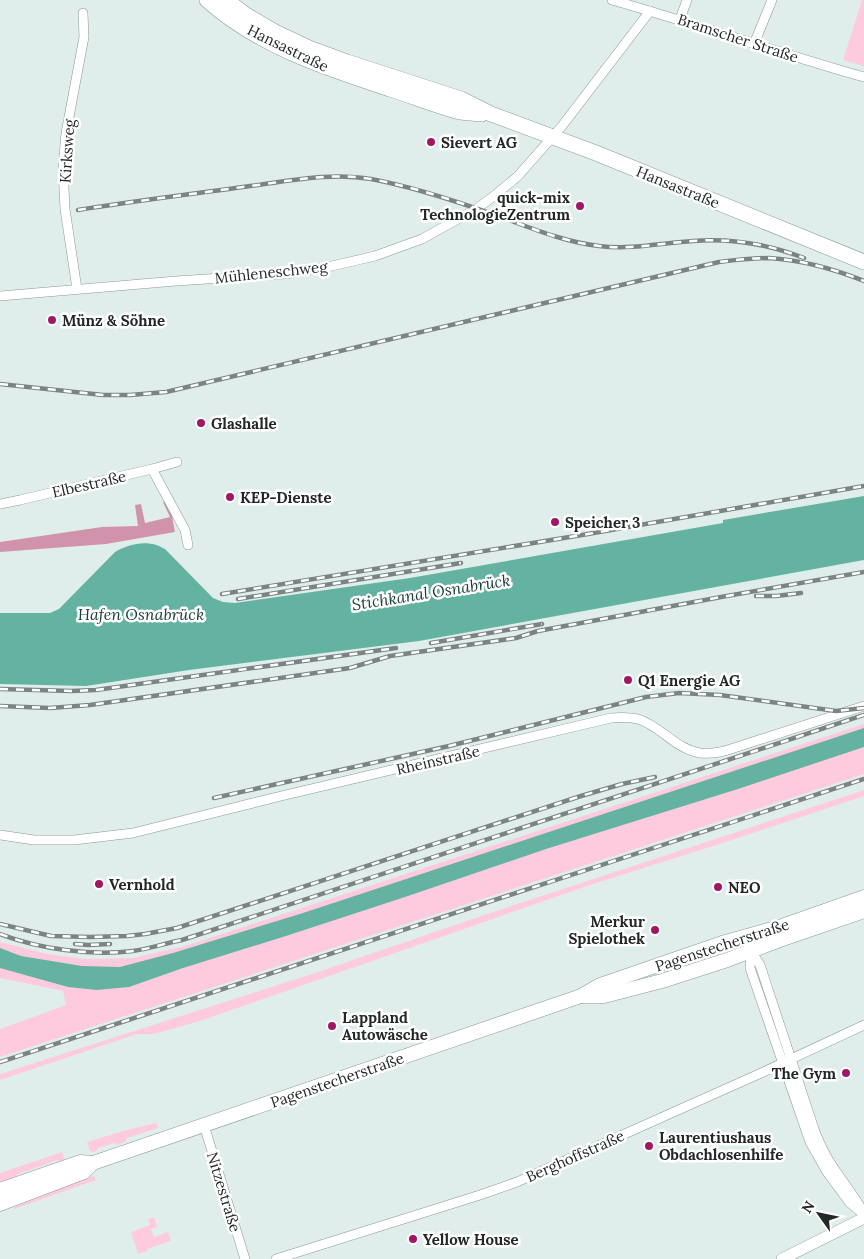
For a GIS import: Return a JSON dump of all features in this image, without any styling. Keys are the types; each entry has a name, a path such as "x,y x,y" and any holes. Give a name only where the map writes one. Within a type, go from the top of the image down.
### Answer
{"main road":[{"name":"Hansastraße","path":"207,0 242,26 272,44 333,70 457,111 491,114"},
{"name":"Hansastraße","path":"226,0 246,15 275,32 309,48 461,99 491,114 553,136 864,262"},
{"name":"Pagenstecherstraße","path":"0,1190 80,1162 93,1163 581,996 600,985 722,943 776,928 864,898"},
{"name":"Pagenstecherstraße","path":"581,996 604,996 662,981 864,911"},
{"name":"Pagenstecherstraße","path":"0,1204 84,1172 93,1163"}],"street":[{"name":"Bramscher Straße","path":"612,0 864,78"},
{"path":"680,20 687,0"},
{"path":"754,44 772,0"},
{"name":"Mühleneschweg","path":"0,296 285,274 323,268 375,256 422,239 476,208 518,176 553,136 650,11"},
{"name":"Kirksweg","path":"77,289 65,209 63,168 66,133 84,37 83,13"},
{"name":"Elbestraße","path":"0,504 177,462"},
{"path":"152,469 185,530 188,545"},
{"name":"Rheinstraße","path":"0,835 34,840 74,840 133,833 611,718 625,717 640,720 675,743 687,749 707,754 734,748 864,706"},
{"path":"746,936 751,951 750,968 787,1062 810,1142 827,1172 850,1203 864,1215 782,1259"},
{"name":"Berghoffstraße","path":"276,1259 504,1187 787,1062 864,1025"},
{"name":"Nitzestraße","path":"204,1125 245,1259"}],"shaded area":[{"path":"862,0 864,0 864,66 843,60"},
{"path":"165,501 172,516 175,532 106,544 0,552 0,542 102,527 138,526 135,505 141,504 145,523 170,517 163,502"},
{"path":"864,724 864,774 0,1057 0,1029 66,1005 63,991 0,978 0,942 48,954 86,959 133,958 185,946"},
{"path":"864,790 864,796 590,885 200,1021 154,1034 137,1034 0,1080 0,1074 312,974 484,915"},
{"path":"156,1123 158,1128 127,1138 125,1142 117,1145 114,1143 98,1148 93,1152 90,1151 87,1142"},
{"path":"62,1152 64,1161 58,1160 18,1174 16,1178 0,1183 0,1173"},
{"path":"94,1176 96,1180 14,1209 14,1207"},
{"path":"154,1217 157,1227 151,1229 154,1237 168,1232 171,1241 138,1254 131,1232 150,1225 148,1219"}],"water":[{"name":"Hafen Osnabrück","path":"864,496 864,560 419,641 189,670 86,686 0,684 0,613 50,613 59,609 115,552 127,546 147,543 166,550 213,598 223,602 235,603 410,578 723,523 723,520"},
{"path":"864,728 864,747 738,789 546,849 129,987 97,990 68,987 0,968 0,948 21,956 82,966 120,967 173,953 303,913"}],"railway":[{"path":"78,210 295,180 340,176 356,177 387,182 435,195 548,234 586,244 623,247 722,240 764,246 804,258"},
{"path":"0,384 103,395 166,392 725,261 769,258 794,261 829,269 864,281"},
{"path":"222,594 588,534 864,486"},
{"path":"238,599 461,563"},
{"path":"0,706 50,708 90,705 350,668 390,656 516,638 538,631 864,572"},
{"path":"756,596 801,593"},
{"path":"431,643 542,624"},
{"path":"0,689 96,690 396,648"},
{"path":"214,798 449,746 646,697 679,693 720,695 836,711 864,708"},
{"path":"0,934 32,944 65,950 100,953 133,951 182,940 864,715"},
{"path":"0,924 51,936 90,937 127,936 177,928 581,796 655,777"},
{"path":"0,1062 864,779"},
{"path":"75,944 110,944"}],"place":[{"name":"Sievert AG","path":"431,142"},
{"name":"quick-mix TechnologieZentrum","path":"580,206"},
{"name":"Münz & Söhne","path":"52,320"},
{"name":"Glashalle","path":"201,423"},
{"name":"KEP-Dienste","path":"230,497"},
{"name":"Speicher 3","path":"555,522"},
{"name":"Q1 Energie AG","path":"628,680"},
{"name":"Vernhold","path":"99,884"},
{"name":"NEO","path":"718,887"},
{"name":"Merkur Spielothek","path":"655,930"},
{"name":"Lappland Autowäsche","path":"332,1026"},
{"name":"The Gym","path":"846,1073"},
{"name":"Laurentiushaus Obdachlosenhilfe","path":"649,1146"},
{"name":"Yellow House","path":"413,1239"}],"water label":[{"name":"Stichkanal Osnabrück","path":"431,592"}]}
